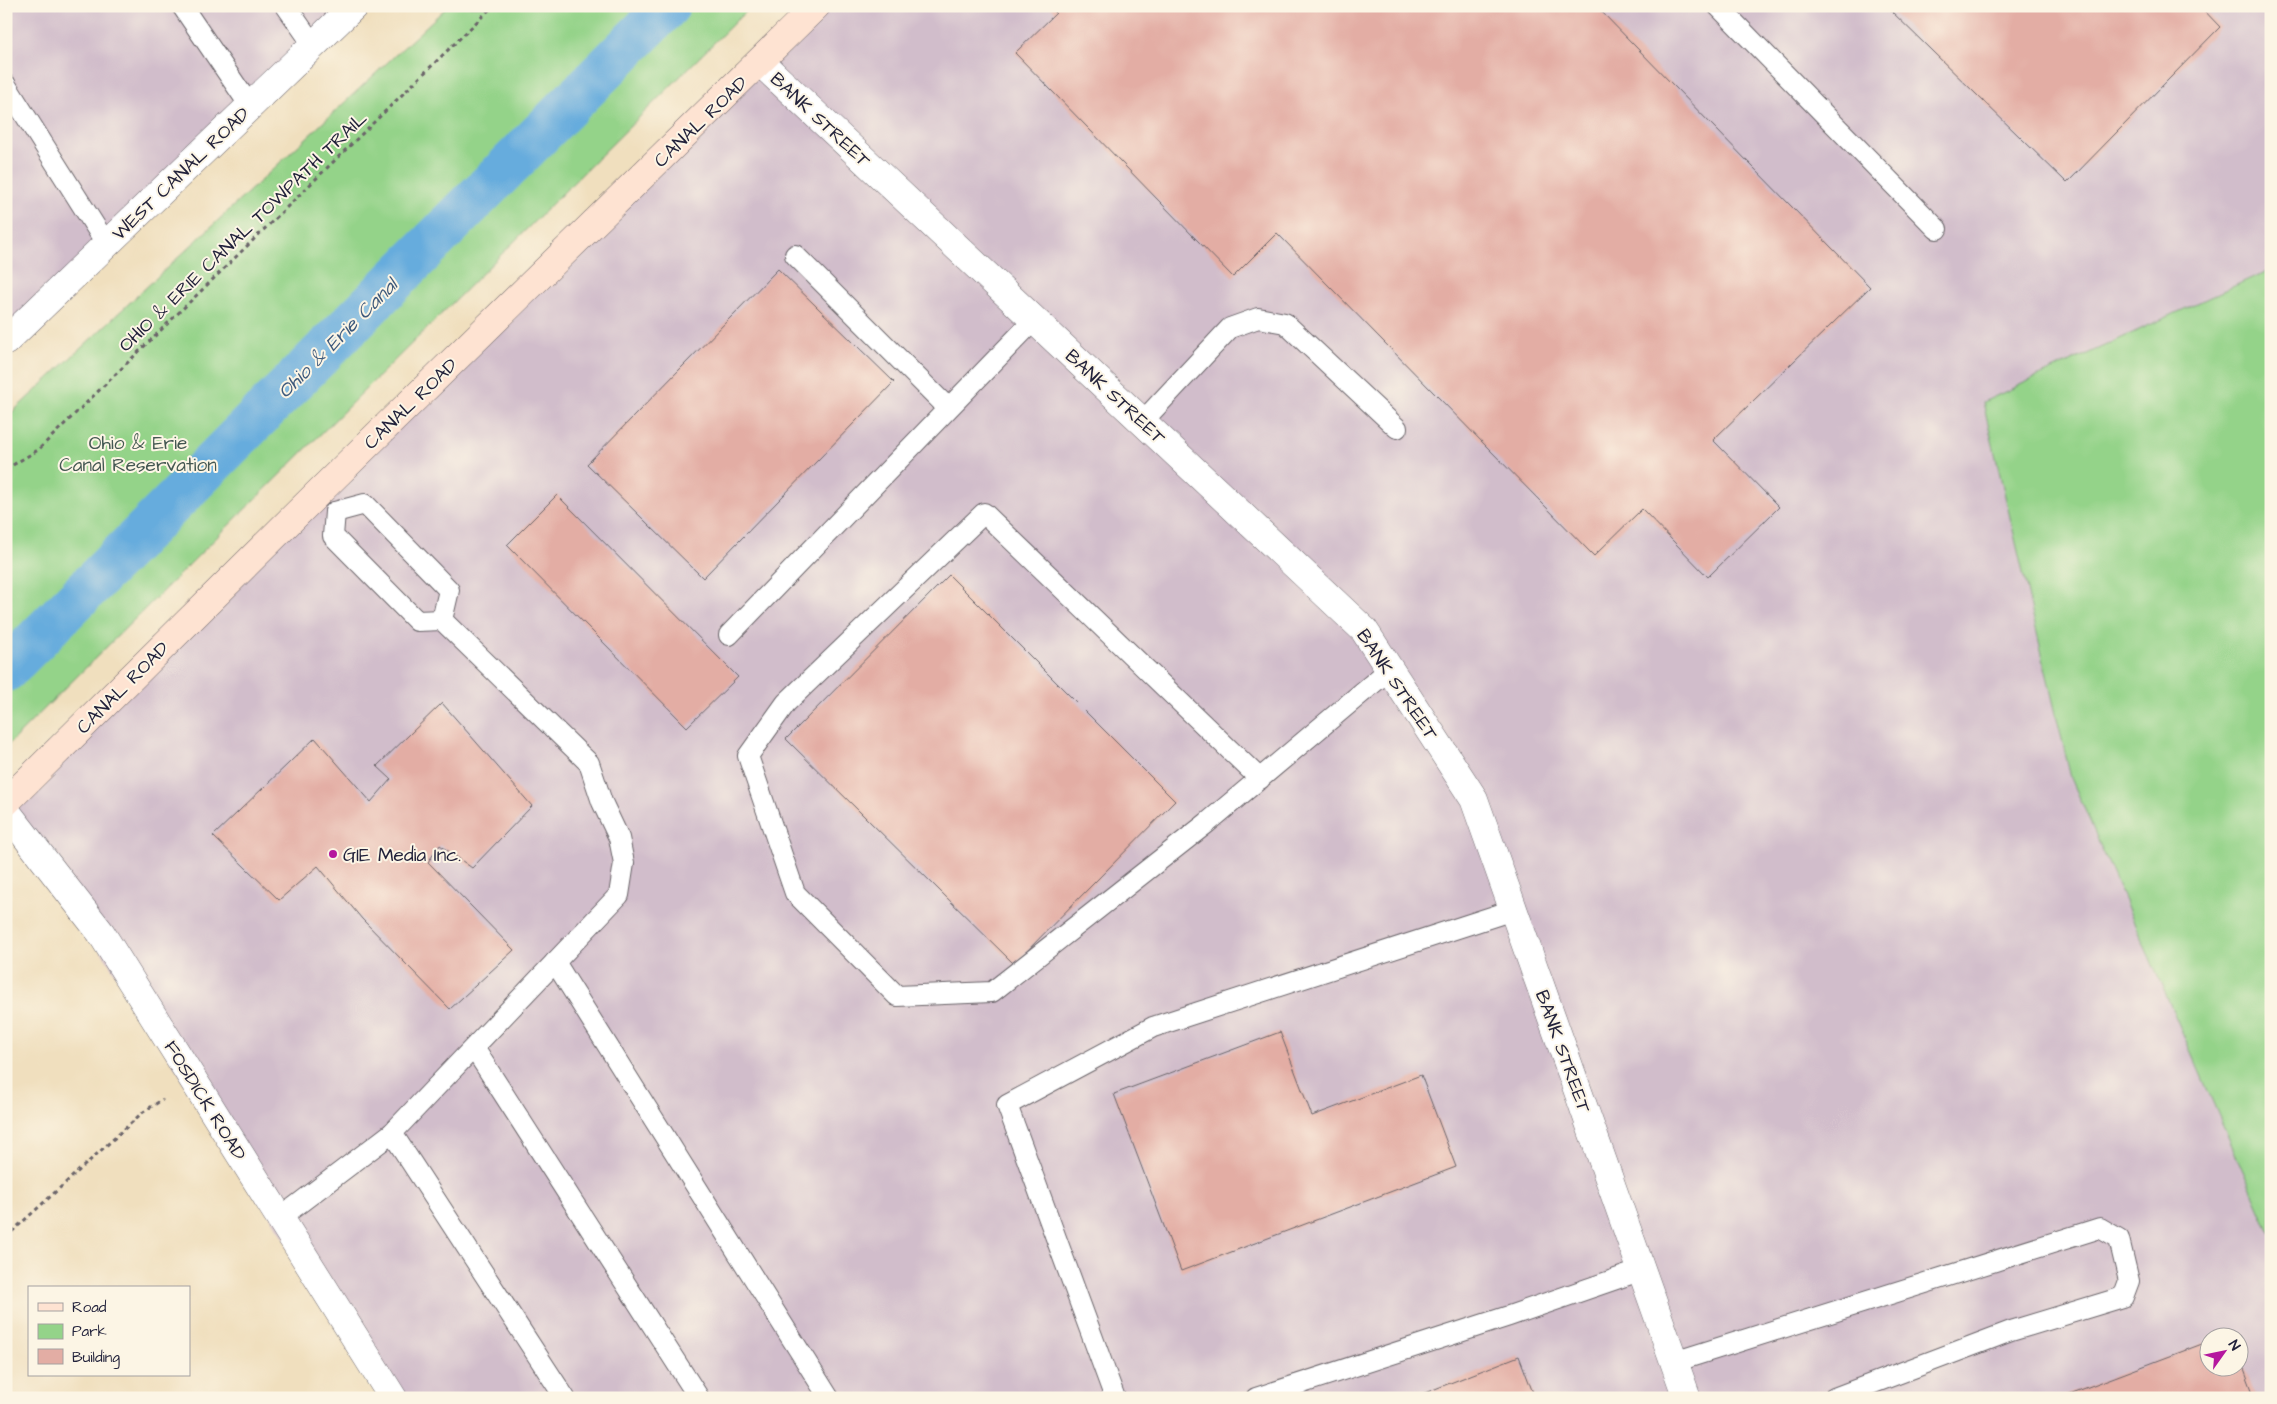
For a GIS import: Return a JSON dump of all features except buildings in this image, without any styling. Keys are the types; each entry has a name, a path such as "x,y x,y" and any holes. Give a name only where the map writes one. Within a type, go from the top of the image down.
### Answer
{"main road":[{"name":"CANAL ROAD","path":"6,802 326,503 816,6"}],"street":[{"name":"WEST CANAL ROAD","path":"6,341 354,6"},
{"name":"BANK STREET","path":"760,62 1364,630 1474,799 1687,1398"},
{"name":"FOSDICK ROAD","path":"6,811 101,933 393,1398"}],"lane":[{"path":"182,6 250,106"},
{"path":"286,6 314,46"},
{"path":"1718,6 1937,230"},
{"path":"6,85 106,245"},
{"path":"795,254 948,408"},
{"path":"1143,422 1230,328 1258,318 1285,323 1397,428"},
{"path":"729,635 1034,320"},
{"path":"280,1218 392,1133 619,895 624,863 619,838 602,802 589,763 442,620 417,621 333,536 326,503 365,504 449,590 442,620"},
{"path":"1260,779 984,513 786,703 748,756 795,893 897,996 992,992 1200,829 1260,779 1390,669"},
{"path":"1115,1398 1007,1104 1153,1027 1514,910"},
{"path":"555,962 829,1398"},
{"path":"474,1048 699,1398"},
{"path":"392,1133 564,1398"},
{"path":"1674,1362 2100,1228 2119,1239 2129,1281 2123,1296 2011,1331 1834,1398"},
{"path":"1256,1398 1509,1316 1642,1270"}],"path":[{"name":"OHIO & ERIE CANAL TOWPATH TRAIL","path":"6,469 38,450 493,6"},
{"path":"6,1237 142,1113 192,1079"}],"shaded area":[{"path":"6,6 354,6 6,341"},
{"path":"816,6 2271,6 2271,269 1983,403 2071,778 2271,1235 2271,1398 386,1398 6,802"}],"green space":[{"name":"Ohio & Erie Canal Reservation","path":"448,6 751,6 6,747 6,418"},
{"path":"2271,269 2271,1235 2071,778 1983,402"}],"waterway":[{"name":"Ohio & Erie Canal","path":"6,670 668,6"}],"place":[{"name":"GIE Media Inc.","path":"333,854"}]}
